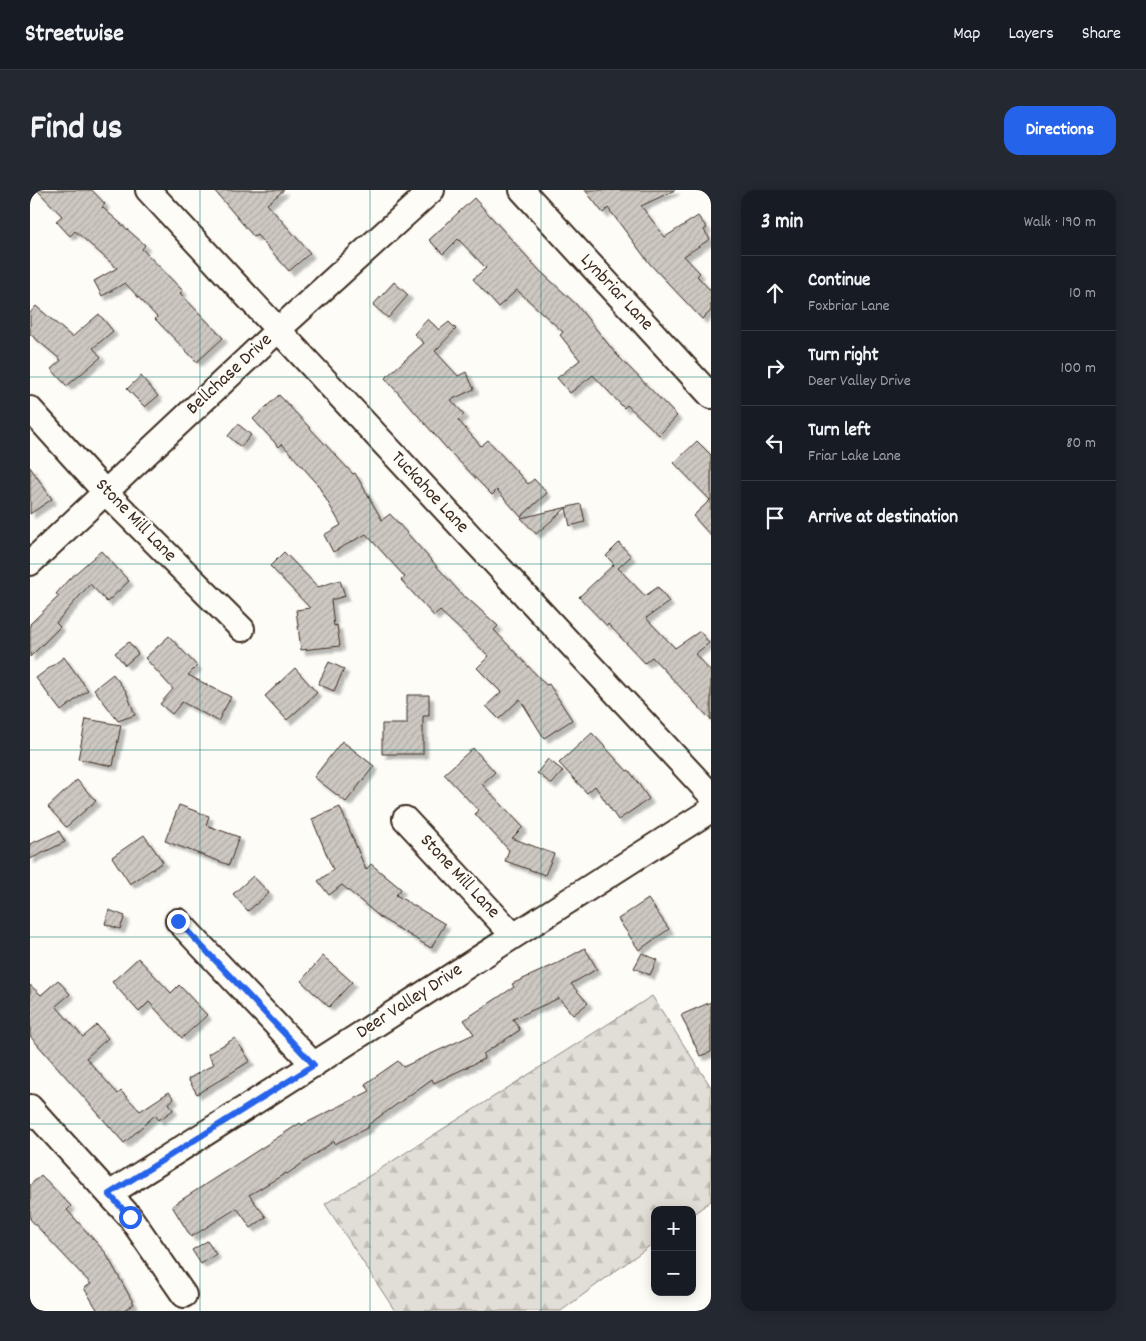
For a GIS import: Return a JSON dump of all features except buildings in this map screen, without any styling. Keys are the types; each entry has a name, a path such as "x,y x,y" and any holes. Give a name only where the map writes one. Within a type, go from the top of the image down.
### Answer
{"street":[{"name":"Tuckahoe Lane","path":"148,190 711,795"},
{"name":"Bellchase Drive","path":"30,563 278,330 432,190"},
{"name":"Lynbriar Lane","path":"522,190 711,396"},
{"name":"Stone Mill Lane","path":"30,409 105,492 242,630"},
{"name":"Deer Valley Drive","path":"109,1194 711,810"},
{"name":"Stone Mill Lane","path":"405,819 514,935"},
{"path":"178,921 314,1065"},
{"path":"30,1107 130,1217 184,1294"}],"green space":[{"path":"652,996 711,1087 711,1201 696,1212 696,1206 651,1206 651,1245 561,1311 395,1311 325,1204"}],"route":[{"path":"130,1217 109,1194 314,1065 178,921"}]}
